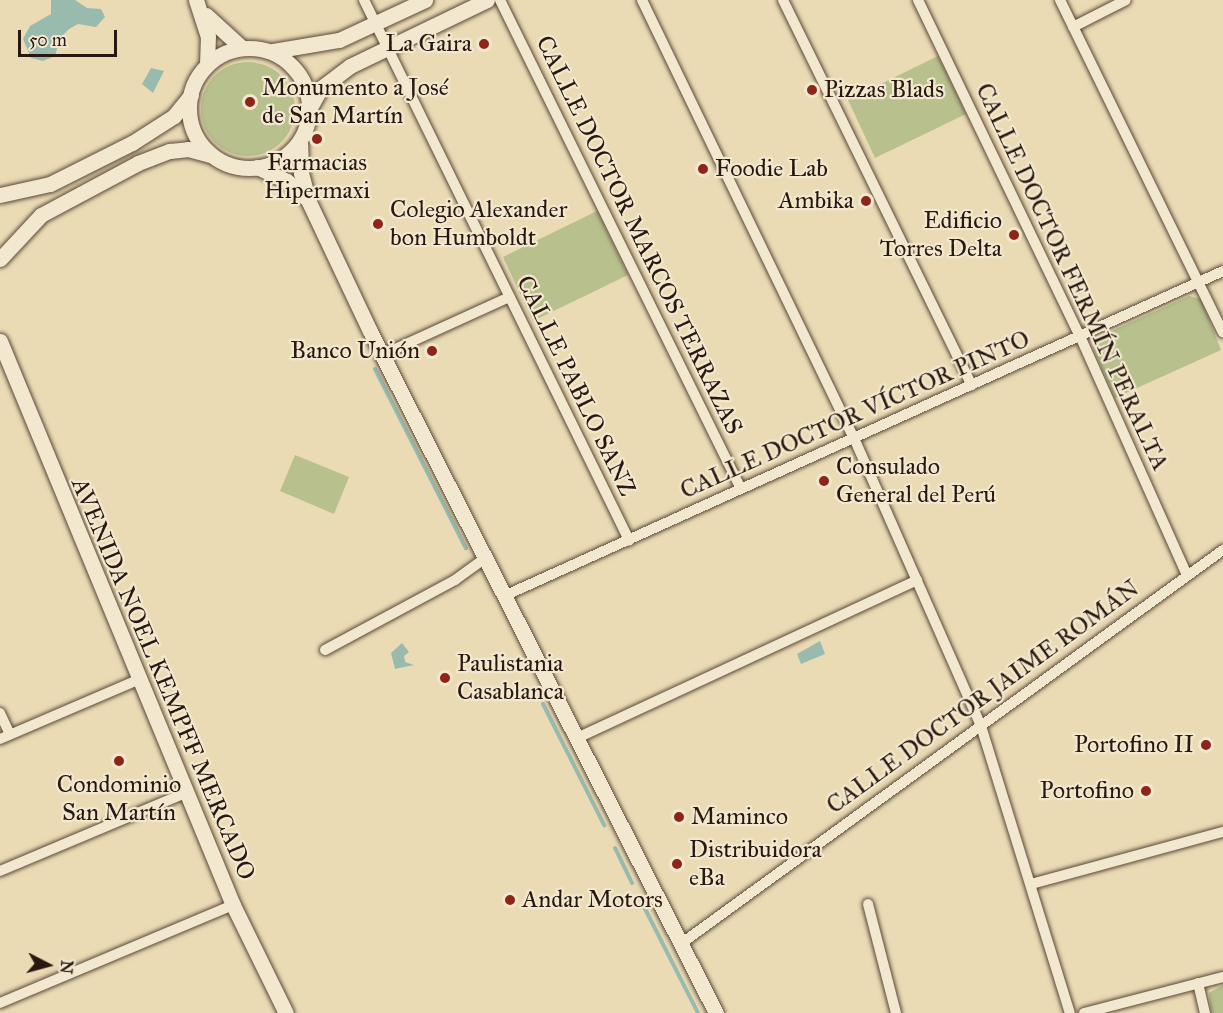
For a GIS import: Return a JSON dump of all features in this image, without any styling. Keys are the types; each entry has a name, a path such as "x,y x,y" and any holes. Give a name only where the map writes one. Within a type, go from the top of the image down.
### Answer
{"main road":[{"path":"0,195 50,184 132,143 174,116 191,95 207,65 217,56 242,48 273,51 339,40 425,0"},
{"path":"487,0 334,76 321,88 308,111 300,140 301,173 308,200 382,355 716,1013"},
{"path":"198,4 219,31 242,48"},
{"path":"198,4 208,36 207,65"},
{"path":"273,51 296,72 303,84 308,111"},
{"path":"191,95 193,129 214,156"},
{"path":"257,167 281,159 300,140"},
{"path":"0,259 41,214 138,163 188,149 214,156 228,164 257,167 287,181 308,200"},
{"name":"AVENIDA NOEL KEMPFF MERCADO","path":"0,341 2,357 140,679 233,905 286,1013"}],"street":[{"name":"CALLE PABLO SANZ","path":"364,0 629,540"},
{"name":"CALLE DOCTOR MARCOS TERRAZAS","path":"500,0 741,489"},
{"path":"642,0 854,438 981,726 1070,1013"},
{"path":"783,0 972,385"},
{"name":"CALLE DOCTOR FERMÍN PERALTA","path":"918,0 1080,336 1186,573"},
{"path":"1060,0 1223,332"},
{"path":"1073,27 1126,0"},
{"name":"CALLE DOCTOR VÍCTOR PINTO","path":"504,596 1223,271"},
{"path":"382,355 508,297"},
{"name":"CALLE DOCTOR JAIME ROMÁN","path":"682,943 981,726 1186,573 1223,550"},
{"path":"325,650 455,580 484,559"},
{"path":"577,738 917,580"},
{"path":"0,713 5,736 140,679"},
{"path":"0,871 186,793"},
{"path":"1031,884 1223,832"},
{"path":"868,904 896,1013"},
{"path":"0,1003 233,905"},
{"path":"1084,1013 1223,977"},
{"path":"1198,983 1206,1013"}],"green space":[{"path":"938,56 966,114 875,158 848,100"},
{"path":"248,62 266,66 281,76 291,91 295,109 291,127 281,142 266,152 248,156 230,152 215,142 205,127 201,109 205,91 215,76 230,66"},
{"path":"597,211 628,275 533,321 503,257"},
{"path":"1189,296 1201,299 1221,350 1115,398 1094,350 1096,338"},
{"path":"295,455 349,477 334,514 280,491"},
{"path":"1223,985 1223,1013 1211,1013 1209,993"}],"shaded area":[{"path":"51,0 75,0 87,8 101,9 105,17 96,27 78,24 69,29 60,38 55,56 43,61 31,58 23,39 30,26 51,14"},
{"path":"151,68 164,71 153,93 142,84"},
{"path":"820,641 825,654 801,664 797,654"},
{"path":"402,643 409,652 404,656 405,662 414,665 395,669 391,653"}],"waterway":[{"path":"375,369 466,548"},
{"path":"543,704 604,825"},
{"path":"615,848 632,883"},
{"path":"642,903 698,1013"}],"place":[{"name":"La Gaira","path":"484,44"},
{"name":"Pizzas Blads","path":"812,90"},
{"name":"Monumento a José de San Martín","path":"250,102"},
{"name":"Farmacias Hipermaxi","path":"317,139"},
{"name":"Foodie Lab","path":"703,169"},
{"name":"Ambika","path":"866,201"},
{"name":"Colegio Alexander bon Humboldt","path":"378,224"},
{"name":"Edificio Torres Delta","path":"1014,235"},
{"name":"Banco Unión","path":"432,351"},
{"name":"Consulado General del Perú","path":"824,481"},
{"name":"Paulistania Casablanca","path":"445,678"},
{"name":"Portofino II","path":"1206,745"},
{"name":"Condominio San Martín","path":"119,761"},
{"name":"Portofino","path":"1146,791"},
{"name":"Maminco","path":"679,817"},
{"name":"Distribuidora eBa","path":"677,864"},
{"name":"Andar Motors","path":"510,900"}]}
